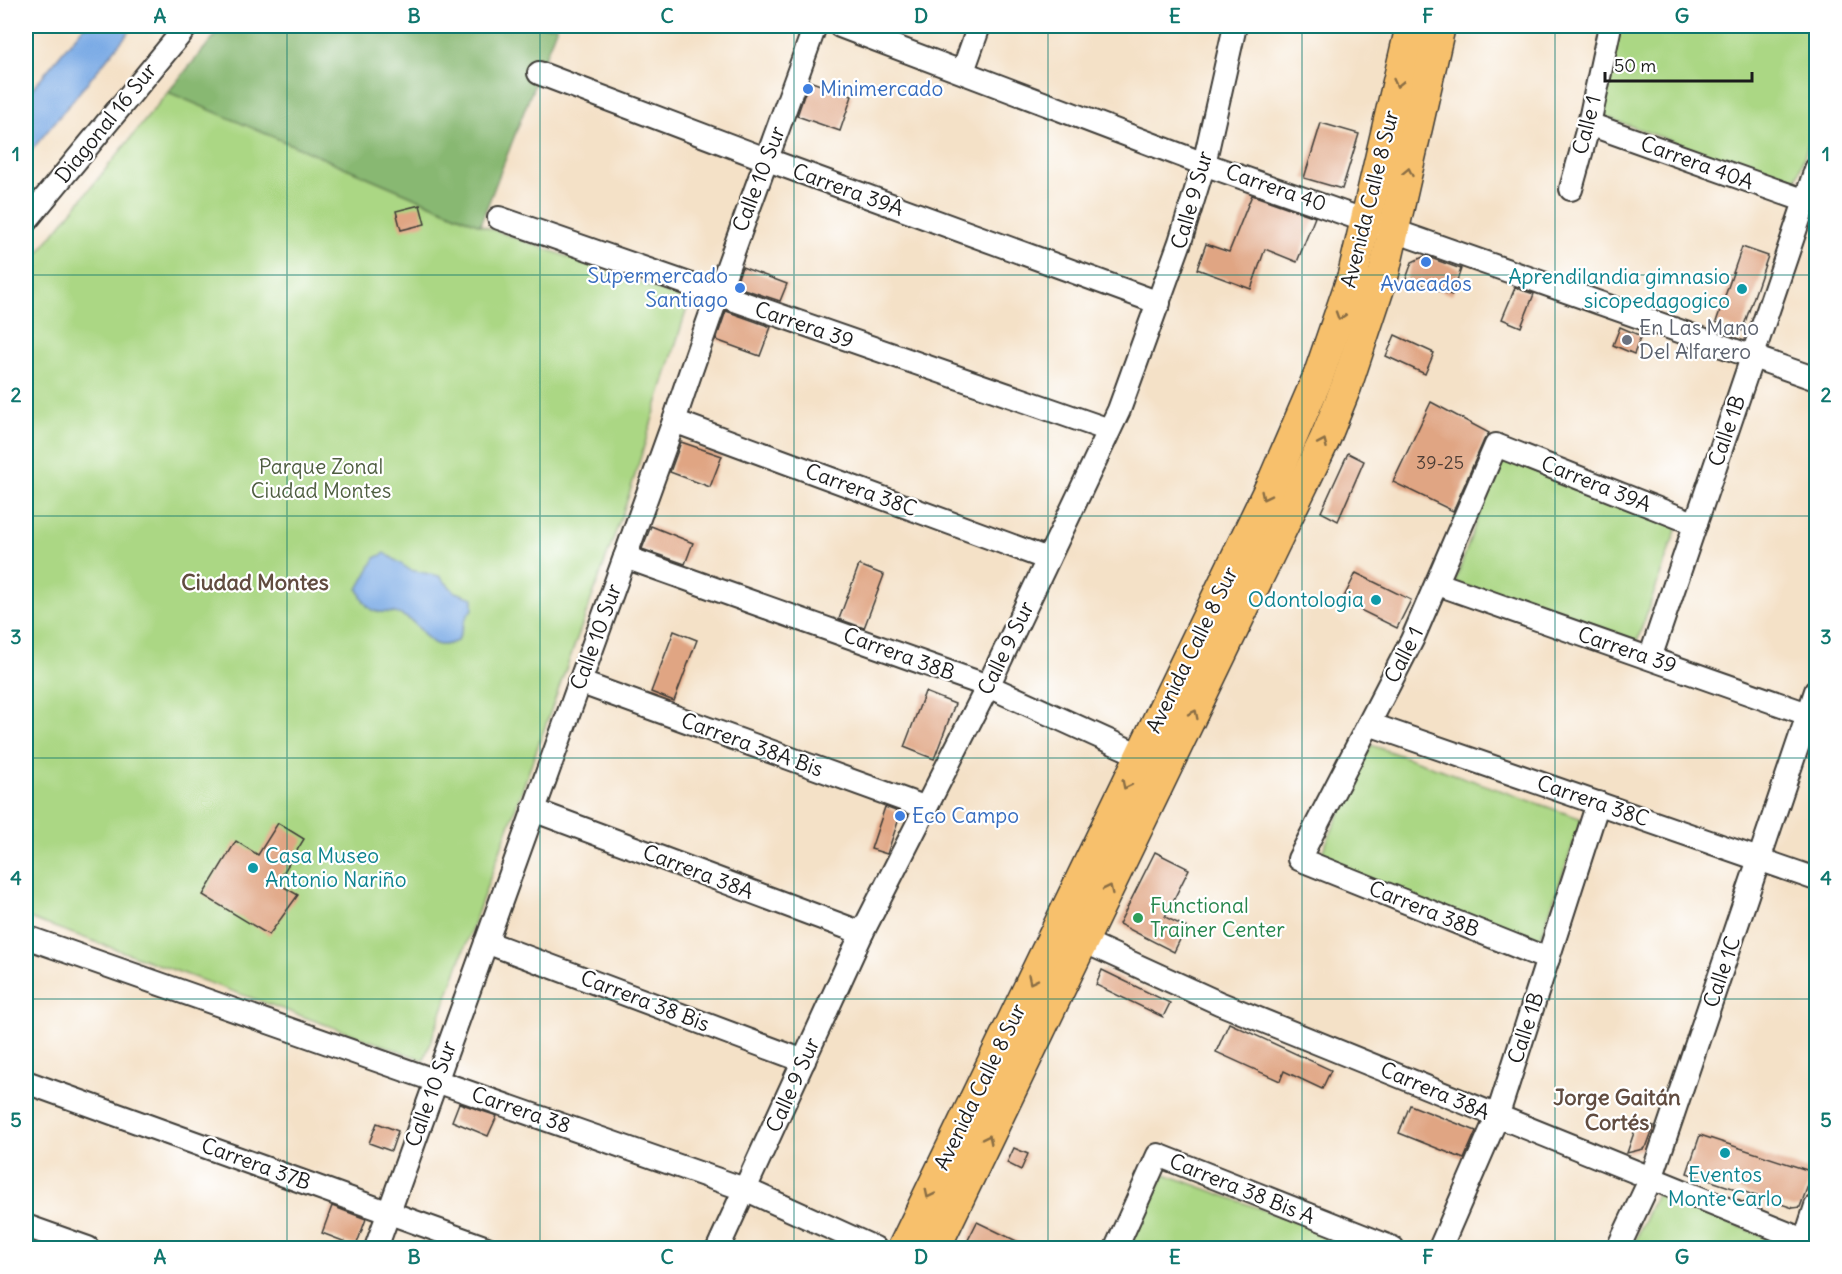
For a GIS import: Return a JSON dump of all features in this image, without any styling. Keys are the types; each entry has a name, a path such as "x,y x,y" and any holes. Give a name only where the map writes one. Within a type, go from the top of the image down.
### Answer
{"main road":[{"name":"Avenida Calle 8 Sur","path":"903,1248 1141,755 1302,414 1338,322 1368,220 1411,26"},
{"name":"Avenida Calle 8 Sur","path":"935,1248 1325,440 1367,327 1396,230 1440,26"}],"street":[{"name":"Diagonal 16 Sur","path":"26,221 187,26"},
{"name":"Calle 10 Sur","path":"376,1248 674,421 715,295 768,160 815,26"},
{"name":"Carrera 40","path":"840,26 1204,164 1816,379"},
{"path":"963,71 979,26"},
{"name":"Calle 9 Sur","path":"718,1248 747,1190 862,933 924,807 988,686 1109,430 1159,303 1204,164 1234,26"},
{"name":"Calle 1","path":"1571,189 1589,124 1610,26"},
{"name":"Carrera 39A","path":"539,73 768,160 1159,303"},
{"name":"Carrera 40A","path":"1589,124 1806,201"},
{"name":"Calle 1B","path":"1650,658 1816,169"},
{"name":"Carrera 39","path":"499,218 715,295 1109,430"},
{"name":"Carrera 38C","path":"674,421 1048,559"},
{"name":"Carrera 39A","path":"1496,445 1695,524"},
{"name":"Calle 1","path":"1299,859 1438,584 1496,445"},
{"name":"Carrera 38B","path":"625,557 988,686 1167,767"},
{"name":"Carrera 39","path":"1438,584 1813,715"},
{"name":"Carrera 38A Bis","path":"579,682 924,807"},
{"name":"Calle 1C","path":"1618,1248 1652,1176 1760,859 1813,715 1816,692"},
{"name":"Carrera 38C","path":"1369,724 1816,879"},
{"name":"Calle 1B","path":"1440,1248 1497,1117 1598,803"},
{"name":"Carrera 38A","path":"534,810 862,933"},
{"name":"Carrera 38B","path":"1299,859 1548,959"},
{"name":"Carrera 38A","path":"1057,928 1219,1003 1497,1117 1652,1176 1811,1243"},
{"name":"Carrera 38","path":"26,937 747,1190 875,1248"},
{"name":"Carrera 38 Bis","path":"486,942 804,1061"},
{"name":"Carrera 37B","path":"26,1082 487,1248"},
{"name":"Carrera 38 Bis A","path":"1116,1248 1158,1155 1393,1248"},
{"path":"1811,1243 1816,1206"},
{"path":"26,1226 88,1248"}],"green space":[{"path":"223,26 557,26 480,225 168,92"},
{"path":"1614,26 1816,26 1816,122 1794,186 1595,113"},
{"name":"Parque Zonal Ciudad Montes","path":"168,92 480,225 679,297 687,308 627,501 424,1060 26,917 26,268"},
{"path":"1499,457 1679,522 1635,647 1455,582"},
{"path":"1371,745 1582,819 1538,945 1318,861"},
{"path":"1165,1174 1368,1248 1128,1248"},
{"path":"1656,1194 1795,1248 1632,1248"}],"water":[{"path":"84,26 134,26 26,157 26,96"},
{"path":"385,553 410,570 439,576 455,592 473,598 473,609 467,616 457,641 439,645 433,643 407,618 391,612 374,611 363,601 358,589 375,558"}],"building":[{"path":"809,81 852,96 840,131 797,116"},
{"path":"1321,123 1359,134 1342,189 1304,178"},
{"path":"1252,195 1315,217 1297,262 1265,249 1251,289 1197,269 1206,244 1229,252"},
{"path":"420,205 425,224 401,230 396,211"},
{"name":"Aprendilandia gimnasio sicopedagogico","path":"1742,247 1768,256 1742,331 1716,322"},
{"path":"1425,256 1461,269 1452,295 1406,279 1412,262"},
{"path":"742,267 787,284 780,301 735,286"},
{"path":"1515,288 1534,294 1521,327 1502,319"},
{"path":"726,311 771,327 760,356 716,340"},
{"name":"En Las Mano Del Alfarero","path":"1620,327 1641,336 1634,354 1613,345"},
{"path":"1395,335 1434,353 1425,374 1386,356"},
{"path":"1431,402 1489,433 1453,511 1393,482"},
{"path":"681,442 722,456 710,487 670,472"},
{"path":"1348,453 1364,461 1338,521 1321,512"},
{"path":"651,526 693,543 685,564 642,549"},
{"path":"859,565 884,575 864,628 839,619"},
{"name":"Odontologia","path":"1356,573 1411,600 1397,628 1342,601"},
{"path":"674,631 697,640 674,701 651,692"},
{"path":"925,692 955,704 934,759 904,747"},
{"path":"885,807 901,813 887,854 871,849"},
{"name":"Casa Museo Antonio Nariño","path":"278,823 304,839 277,883 298,895 269,935 203,895 236,841 258,855"},
{"path":"1155,852 1189,869 1165,917 1186,927 1174,952 1119,924"},
{"path":"1102,970 1170,1003 1163,1017 1096,985"},
{"path":"1229,1023 1331,1070 1322,1089 1284,1071 1280,1081 1216,1052"},
{"path":"459,1103 497,1116 488,1136 452,1121"},
{"path":"1410,1105 1476,1131 1464,1159 1399,1133"},
{"path":"1638,1121 1654,1126 1647,1145 1643,1149 1627,1153"},
{"path":"377,1123 398,1131 391,1151 369,1143"},
{"name":"Eventos Monte Carlo","path":"1700,1135 1813,1172 1800,1207 1793,1208 1687,1173"},
{"path":"1014,1148 1028,1154 1021,1170 1007,1163"},
{"path":"332,1206 366,1219 356,1246 322,1233"},
{"path":"977,1222 1031,1248 985,1248 968,1240"}],"place":[{"name":"Minimercado","path":"808,89"},
{"name":"Avacados","path":"1426,262"},
{"name":"Supermercado Santiago","path":"740,288"},
{"name":"Aprendilandia gimnasio sicopedagogico","path":"1742,289"},
{"name":"En Las Mano Del Alfarero","path":"1627,340"},
{"name":"Odontologia","path":"1376,600"},
{"name":"Eco Campo","path":"900,816"},
{"name":"Casa Museo Antonio Nariño","path":"253,868"},
{"name":"Functional Trainer Center","path":"1138,918"},
{"name":"Eventos Monte Carlo","path":"1725,1153"}],"district":[{"name":"Ciudad Montes","path":"255,582"},
{"name":"Jorge Gaitán Cortés","path":"1617,1110"}]}
